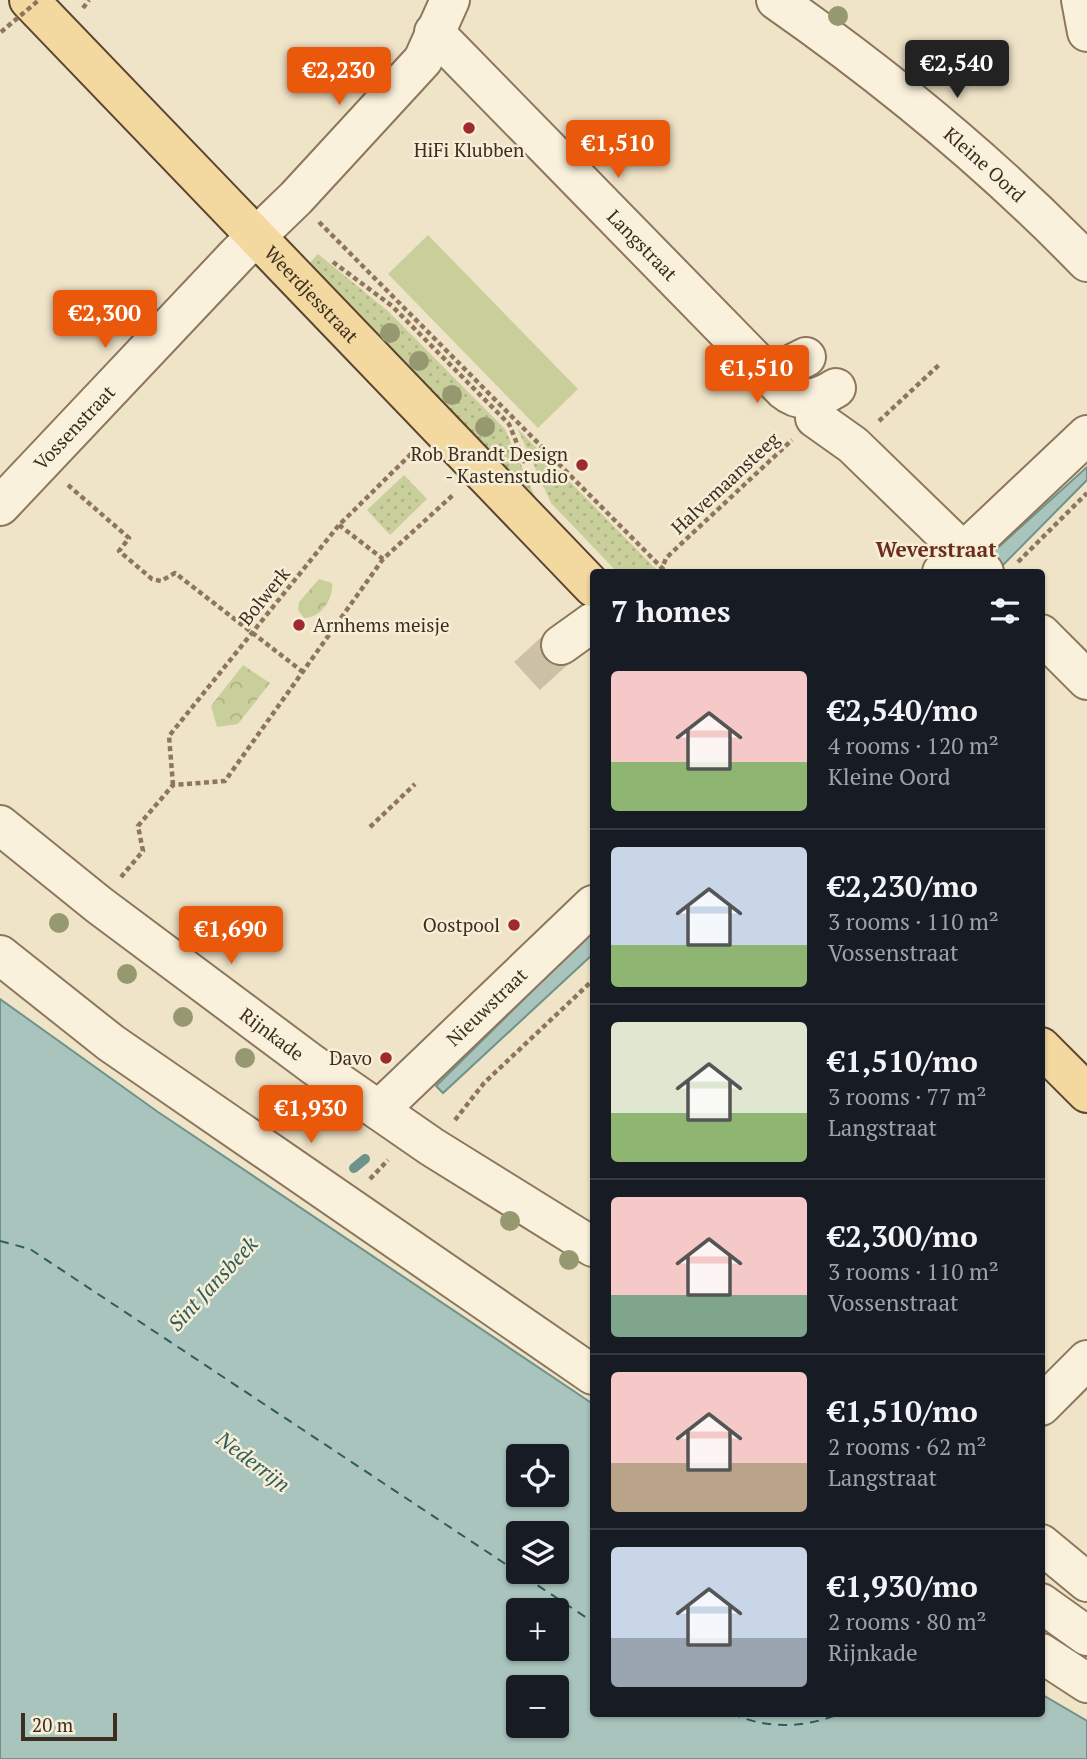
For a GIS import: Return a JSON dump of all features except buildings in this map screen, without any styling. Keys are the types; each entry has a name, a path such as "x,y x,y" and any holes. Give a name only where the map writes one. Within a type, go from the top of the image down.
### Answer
{"main road":[{"name":"Weerdjesstraat","path":"29,0 590,584"},
{"path":"1045,1051 1087,1093"}],"street":[{"name":"Kleine Oord","path":"776,0 852,53 960,141 1029,202 1087,262"},
{"path":"1081,0 1087,32"},
{"name":"Vossenstraat","path":"0,506 255,236 296,198 423,60 442,16"},
{"name":"Langstraat","path":"442,16 760,368 814,401 853,445 976,564"},
{"path":"760,368 784,368 806,357"},
{"path":"976,564 1087,435"},
{"path":"561,645 590,624"},
{"path":"1045,638 1087,680"},
{"name":"Rijnkade","path":"0,825 99,905 379,1110 432,1147 590,1245"},
{"name":"Nieuwstraat","path":"379,1110 590,908"},
{"path":"0,955 111,1043 590,1374"},
{"path":"1045,1402 1087,1360"},
{"path":"1045,1547 1087,1582"},
{"path":"1045,1606 1087,1636"},
{"path":"1045,1656 1087,1683"}],"path":[{"path":"1,32 39,0"},
{"path":"296,198 661,569"},
{"path":"853,445 941,363"},
{"name":"Halvemaansteeg","path":"663,569 666,558 814,401"},
{"name":"Bolwerk","path":"173,785 169,736 339,525 421,444"},
{"path":"41,461 130,538 119,551 152,579 161,581 175,573 303,672"},
{"path":"99,905 143,850 138,826 173,785 225,781 383,559 464,486"},
{"path":"976,564 1087,493"},
{"path":"339,525 383,559"},
{"path":"370,827 415,784"},
{"path":"432,1147 484,1083 590,983"}],"green space":[{"path":"428,235 578,389 538,428 388,274"},
{"path":"318,254 388,311 505,429 537,501 305,268"},
{"path":"517,428 656,569 614,569 551,503"},
{"path":"404,475 427,499 390,535 367,510"},
{"path":"319,579 332,583 329,601 316,615 304,618 298,610 299,602"},
{"path":"243,665 270,683 238,724 217,727 211,706"}],"water":[{"path":"1087,467 1087,480 1003,565 998,569 974,569"},
{"path":"590,934 590,957 443,1093 436,1086"},
{"name":"Nederrijn","path":"0,999 158,1112 590,1402 590,1717 1045,1717 1045,1696 1087,1721 1087,1759 0,1759"}],"waterway":[{"name":"Sint Jansbeek","path":"354,1168 365,1159"}],"ferry route":[{"path":"0,1241 30,1249 590,1620"},
{"path":"742,1717 758,1722 786,1725 831,1717"}],"tunnel":[{"path":"527,676 561,645"}],"place":[{"name":"HiFi Klubben","path":"469,128"},
{"name":"Rob Brandt Design - Kastenstudio","path":"582,465"},
{"name":"Arnhems meisje","path":"299,625"},
{"name":"Oostpool","path":"514,925"},
{"name":"Davo","path":"386,1058"}],"district":[{"name":"Weverstraat","path":"936,550"}]}
